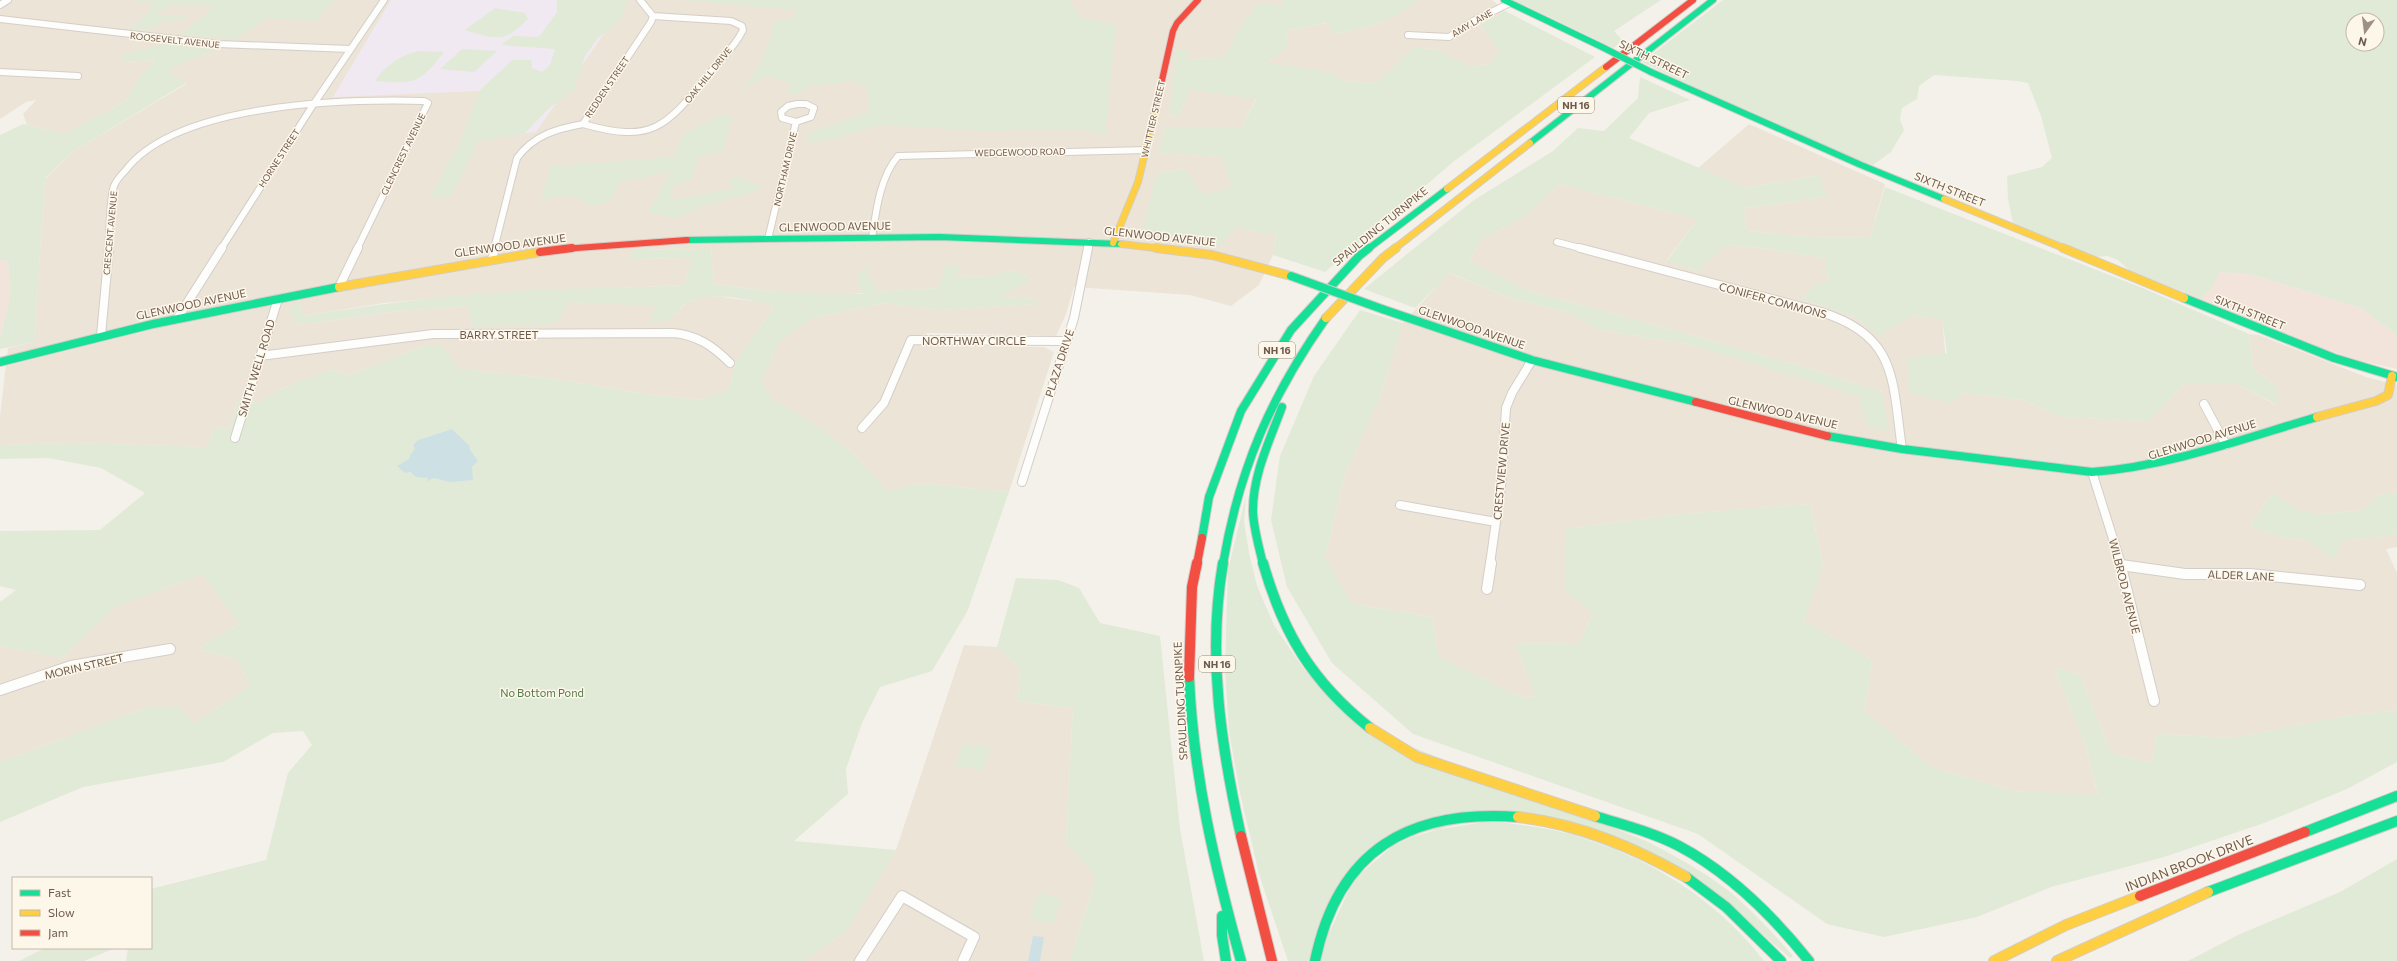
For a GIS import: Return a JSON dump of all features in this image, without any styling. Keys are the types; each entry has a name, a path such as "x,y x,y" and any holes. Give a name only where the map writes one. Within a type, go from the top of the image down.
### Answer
{"main road":[{"name":"WHITTIER STREET","path":"1114,243 1138,182 1147,150 1173,31 1177,23 1198,0"},
{"name":"SPAULDING TURNPIKE","path":"1241,961 1222,894 1199,789 1190,709 1188,636 1194,570 1206,510 1224,453 1245,404 1271,359 1300,318 1316,299 1358,256 1693,0"},
{"name":"NH 16","path":"1272,961 1244,853 1227,775 1220,722 1217,627 1226,542 1236,500 1261,432 1289,374 1324,320 1353,287 1383,258 1713,0"},
{"name":"SIXTH STREET","path":"1507,1 1651,72 1860,165 2303,346 2394,376"},
{"name":"GLENWOOD AVENUE","path":"0,362 101,336 177,319 492,259 622,244 768,239 1000,238 1114,243 1207,252 1248,262 1291,276 1382,309 1532,360 1805,431 1902,448 2092,472 2121,472 2175,462 2226,445 2384,398 2390,390 2394,376"},
{"path":"1289,374 1288,393 1266,453 1254,492 1253,508 1263,566 1280,617 1293,646 1336,700 1357,720 1388,741 1417,756 1637,829 1688,852 1753,900 1789,936 1809,961"},
{"name":"INDIAN BROOK DRIVE","path":"1994,961 2066,925 2397,796"},
{"path":"1315,961 1319,937 1331,903 1350,874 1362,861 1390,840 1405,831 1439,820 1475,815 1520,816 1545,820 1594,833 1641,852 1688,878 1722,902 1781,961"},
{"path":"2057,961 2192,899 2350,837 2397,821"},
{"path":"1222,894 1222,935 1226,961"}],"street":[{"path":"0,5 8,0"},
{"name":"HORNE STREET","path":"177,319 313,105 384,0"},
{"path":"640,0 654,16"},
{"name":"AMY LANE","path":"1408,35 1449,37 1507,1"},
{"name":"OAK HILL DRIVE","path":"583,124 608,133 626,135 646,132 670,120 734,44 743,30 742,26 731,21 654,16"},
{"name":"REDDEN STREET","path":"492,259 515,163 520,152 529,142 545,133 583,124 654,16"},
{"name":"ROOSEVELT AVENUE","path":"0,19 228,46 288,50 350,49"},
{"path":"0,72 78,76"},
{"name":"GLENCREST AVENUE","path":"313,105 418,101 428,103 339,287"},
{"name":"CRESCENT AVENUE","path":"101,336 114,185 119,175 145,151 162,140 202,123 262,109 313,105"},
{"name":"NORTHAM DRIVE","path":"768,239 796,122"},
{"name":"WEDGEWOOD ROAD","path":"872,238 888,171 893,159 906,154 1147,150"},
{"name":"PLAZA DRIVE","path":"1022,482 1081,290 1089,242"},
{"name":"CONIFER COMMONS","path":"1557,242 1812,310 1852,324 1876,343 1885,358 1902,448"},
{"name":"SMITH WELL ROAD","path":"235,438 278,299"},
{"name":"BARRY STREET","path":"260,356 433,334 673,333 685,334 704,340 730,363"},
{"name":"NORTHWAY CIRCLE","path":"862,428 884,403 911,340 1066,341"},
{"name":"CRESTVIEW DRIVE","path":"1487,589 1505,450 1506,408 1532,360"},
{"path":"2204,404 2226,445"},
{"name":"WILBROD AVENUE","path":"2092,472 2121,565 2154,701"},
{"path":"1400,505 1496,522"},
{"name":"ALDER LANE","path":"2121,565 2185,574 2250,574 2360,585"},
{"name":"MORIN STREET","path":"0,690 77,665 170,649"},
{"path":"860,961 902,896 974,937 963,961"}],"shaded area":[{"path":"0,0 1284,0 1282,6 1238,30 1224,58 1185,59 1173,88 1169,116 1178,117 1190,90 1256,98 1242,127 1165,127 1160,153 1224,157 1232,187 1203,195 1185,169 1156,174 1237,227 1276,235 1273,255 1259,285 1231,306 1190,295 1074,287 1066,314 1056,336 927,333 921,345 1044,347 1054,352 1009,492 920,483 887,491 855,455 816,425 771,398 761,382 778,343 812,318 885,303 938,310 1038,304 1036,299 1001,297 1031,279 1013,270 992,276 957,277 939,288 833,295 779,292 714,284 711,249 633,250 629,259 692,258 684,285 470,295 384,303 303,316 298,299 297,325 399,311 468,306 472,327 567,302 640,304 655,306 651,321 666,321 687,303 706,295 761,302 775,307 736,361 729,390 701,400 652,395 555,379 459,369 443,346 424,346 349,375 330,370 281,389 261,401 238,402 229,429 215,427 207,447 70,443 0,445 0,416 8,348 34,342 45,179 72,152 186,84 172,75 172,67 217,50 124,54 124,62 156,60 139,78 126,101 65,134 27,125 23,114 36,100 26,102 0,119"},
{"path":"391,0 627,0 536,132 460,141 479,91 333,97"},
{"path":"1419,0 1492,0 1505,11 1480,25 1500,51 1490,64 1471,67 1439,50 1413,47 1376,83 1343,81 1330,72 1266,64 1287,47 1286,31 1327,23 1335,34 1369,27 1396,16"},
{"path":"1749,124 1885,184 1870,238 1807,237 1747,231 1744,208 1826,197 1820,175 1746,188 1697,169"},
{"path":"1559,184 1698,219 1667,260 1699,271 1726,245 1769,249 1825,258 1828,284 1813,284 1803,299 1857,318 1879,335 1911,316 1942,319 1950,403 1964,393 2023,400 2062,417 2149,421 2185,383 2236,383 2276,405 2277,387 2253,369 2249,334 2259,335 2366,377 2397,385 2397,493 2379,495 2364,510 2321,514 2300,512 2273,493 2250,525 2276,536 2305,540 2334,558 2341,541 2397,535 2397,547 2386,549 2397,573 2397,710 2340,717 2233,738 2157,734 2152,763 2111,753 2080,675 2054,668 2085,743 2098,796 2015,791 1933,768 1864,711 1872,660 1804,621 1823,565 1810,504 1683,514 1565,529 1593,614 1579,643 1515,644 1536,696 1523,698 1438,656 1432,617 1352,604 1325,558 1345,474 1379,399 1403,323 1449,273 1510,298 1566,312 1600,330 1692,345 1859,396 1868,428 1882,392 1821,372 1526,290 1469,261 1482,239 1525,216"},
{"path":"0,260 8,261 10,295 0,339"},
{"path":"2220,272 2250,274 2361,308 2397,335 2397,369 2357,360 2313,345 2201,299 2211,288"},
{"path":"452,429 469,445 478,461 472,467 473,480 449,482 434,478 427,481 428,478 416,477 410,472 405,473 397,466 409,459 410,455 415,449 413,445 418,440"},
{"path":"203,574 239,624 198,649 236,659 251,685 195,723 148,707 0,762 0,646 62,658 116,606"},
{"path":"964,645 997,647 1020,668 1018,701 1073,708 1066,842 1096,877 1070,961 804,961 846,932 896,850"},
{"path":"1033,936 1044,937 1040,961 1028,961"}],"green space":[{"path":"130,0 335,0 316,21 268,18 235,39 181,35 215,6 173,5 156,15 183,16 185,19 163,22 146,31 128,29 145,16 154,3"},
{"path":"557,0 628,0 619,22 598,38 585,56 574,90 549,108 524,134 478,141 451,197 429,199 460,141 479,91 512,60 531,60 532,68 542,72 550,65 555,49 501,45 513,36 539,37 557,12"},
{"path":"683,0 1069,0 1081,17 1116,24 1105,135 1079,129 983,131 880,125 836,138 808,143 808,133 869,112 867,87 855,81 811,86 797,94 785,92 793,84 766,76 741,91 753,75 762,59 769,41 773,22 794,18 795,10"},
{"path":"1284,0 1419,0 1396,16 1369,27 1335,34 1326,23 1286,31 1287,47 1267,63 1330,72 1343,81 1376,83 1413,47 1439,50 1471,67 1490,64 1500,51 1480,25 1505,11 1595,57 1453,162 1325,272 1273,255 1276,235 1237,227 1221,246 1142,234 1156,174 1185,169 1203,195 1231,187 1223,157 1159,153 1165,127 1242,127 1256,99 1190,90 1178,117 1169,116 1176,50 1188,50 1186,59 1224,58 1238,30 1258,3 1281,6"},
{"path":"1514,0 1661,0 1614,31 1622,40 1614,48"},
{"path":"1723,0 2397,0 2397,335 2361,308 2250,274 2220,272 2211,289 2201,299 2130,271 2118,260 2108,256 2095,257 2013,223 2008,199 2007,176 2042,167 2052,158 2041,116 2028,83 1934,75 1919,86 1917,99 1902,108 1900,120 1904,130 1891,152 1873,165 1824,148 1642,62"},
{"path":"495,8 525,13 528,19 506,36 485,36 465,30"},
{"path":"164,44 218,50 172,67 172,75 186,83 72,152 45,178 34,342 0,349 0,339 10,295 8,261 0,260 0,135 23,124 65,134 126,101 139,78 156,60 123,62 124,54"},
{"path":"462,49 497,51 474,72 440,69"},
{"path":"418,51 444,52 429,70 415,80 408,82 375,81 384,70 394,62"},
{"path":"1640,77 1690,100 1649,113 1629,138 1746,188 1820,175 1826,197 1744,208 1747,231 1807,237 1870,238 1885,187 2145,289 2249,334 2253,369 2277,387 2277,405 2236,383 2185,383 2149,421 2062,417 2023,400 1964,393 1950,403 1909,393 1908,358 1947,353 1942,319 1911,316 1879,336 1857,318 1802,299 1813,284 1828,284 1825,258 1769,249 1726,245 1699,271 1667,261 1698,219 1559,184 1525,216 1482,239 1469,261 1526,290 1821,372 1882,392 1889,431 1868,428 1858,396 1692,345 1600,330 1566,312 1510,298 1450,273 1415,308 1364,289 1474,200 1553,151 1578,128 1604,131 1638,98"},
{"path":"733,115 723,151 697,158 692,180 673,185 672,200 731,189 730,179 739,177 764,187 750,194 701,206 679,218 648,212 671,172 619,182 610,202 592,206 570,195 541,200 551,166 674,157 683,135 718,116"},
{"name":"No Bottom Pond","path":"711,249 714,284 779,292 863,294 857,278 864,266 878,292 939,288 945,265 960,265 957,277 992,276 1013,270 1031,279 1002,297 1036,299 1038,304 938,310 885,303 812,318 778,343 761,382 771,398 816,425 855,455 887,491 920,483 1009,492 967,612 932,671 880,687 862,723 846,769 848,794 794,841 896,850 846,932 804,961 126,961 128,949 152,949 152,889 266,860 288,773 312,745 303,731 273,733 223,762 83,787 0,822 0,762 148,707 179,707 195,723 251,685 236,659 198,649 239,624 203,574 116,606 62,658 0,646 0,602 16,590 0,586 0,531 100,530 145,493 101,468 48,458 0,459 0,445 70,443 207,447 215,427 229,429 238,402 261,401 281,389 330,370 349,375 424,346 443,346 459,369 555,379 652,395 701,400 729,390 736,361 775,307 754,301 730,297 706,297 687,303 666,321 650,321 655,306 568,302 556,324 472,327 468,306 399,311 297,325 289,312 298,299 303,316 393,303 514,291 684,285 692,258 628,259 633,250","holes":["452,429 469,445 478,461 472,467 472,475 449,482 434,478 428,480 428,478 404,471 402,469 416,449 418,440"]},
{"path":"1360,310 1403,323 1379,399 1345,474 1325,558 1352,604 1432,617 1438,656 1523,698 1536,696 1515,644 1579,643 1593,614 1566,592 1565,529 1683,514 1810,504 1823,566 1804,621 1872,660 1864,711 1933,768 2015,791 2098,795 2085,743 2054,668 2080,675 2111,753 2152,763 2157,734 2233,738 2340,717 2397,710 2397,762 2347,789 2264,823 2164,857 2051,887 1977,917 1884,937 1827,924 1698,834 1413,734 1332,663 1287,587 1271,520 1280,456 1314,376"},
{"path":"2273,493 2300,511 2321,514 2364,510 2379,495 2397,493 2397,535 2342,541 2335,559 2305,540 2276,536 2250,525"},
{"path":"1246,496 1244,522 1249,553 1257,586 1274,625 1303,668 1360,726 1646,841 1669,853 1704,873 1735,896 1765,925 1793,956 1790,958 1698,878 1503,811 1367,850 1308,961 1288,961 1259,874 1240,793 1229,731 1225,668 1228,570"},
{"path":"1016,578 1058,580 1079,588 1100,623 1160,636 1180,829 1204,961 1070,961 1096,877 1066,842 1073,708 1018,701 1020,668 997,647"},
{"path":"963,743 991,748 983,770 955,766"},
{"path":"1490,821 1548,829 1579,837 1609,847 1639,860 1668,876 1695,894 1720,914 1764,961 1321,961 1324,944 1354,879 1394,845 1424,832"},
{"path":"2397,859 2397,961 2188,961 2238,935 2340,892"},
{"path":"1038,893 1062,898 1054,924 1030,919"},
{"path":"43,949 113,949 84,961 19,961"}],"traffic: fast":[{"path":"1504,0 1602,47"},
{"path":"1530,143 1713,0"},
{"path":"1602,47 1651,72"},
{"path":"1651,72 1861,165 1944,199"},
{"path":"1202,538 1209,497 1241,411 1291,330 1359,256 1447,189"},
{"path":"687,240 940,237 1121,244"},
{"path":"1291,276 1382,309"},
{"path":"0,362 153,324 339,287"},
{"path":"2184,298 2334,358 2397,377"},
{"path":"1382,309 1532,360 1696,402"},
{"path":"1241,836 1225,756 1217,695 1216,628 1220,580 1228,533 1240,486 1256,441 1276,398 1299,357 1326,318"},
{"path":"1282,407 1260,468 1254,493 1253,519 1261,555 1270,587 1279,611 1289,634 1301,655 1331,694 1349,712 1370,728"},
{"path":"1827,436 1902,449 2092,472 2121,470 2178,459 2317,417"},
{"path":"1189,677 1190,713 1199,785 1213,856 1241,961"},
{"path":"2305,832 2397,796"},
{"path":"1315,961 1320,935 1329,911 1341,888 1357,868 1375,851 1396,836 1419,826 1464,816 1482,815 1518,817"},
{"path":"1595,816 1644,831 1678,846 1706,863 1723,875 1769,915 1809,961"},
{"path":"2208,892 2397,821"},
{"path":"1686,877 1726,907 1781,961"},
{"path":"1222,916 1222,935 1226,961"}],"traffic: slow":[{"path":"1447,189 1606,67"},
{"path":"1113,243 1138,182 1156,107"},
{"path":"1326,318 1383,258 1530,143"},
{"path":"1944,199 2184,298"},
{"path":"1121,244 1212,255 1291,276"},
{"path":"339,287 540,252"},
{"path":"2317,417 2376,401 2388,395 2392,376"},
{"path":"1370,728 1417,757 1595,816"},
{"path":"1518,817 1540,819 1562,824 1605,837 1647,856 1686,877"},
{"path":"2057,961 2208,892"},
{"path":"1994,961 2066,925 2140,896"}],"traffic: jam":[{"path":"1156,107 1173,31 1177,23 1198,0"},
{"path":"1606,67 1693,0"},
{"path":"540,252 599,245 687,240"},
{"path":"1696,402 1827,436"},
{"path":"1189,677 1192,587 1202,538"},
{"path":"2140,896 2305,832"},
{"path":"1241,836 1272,961"}]}
